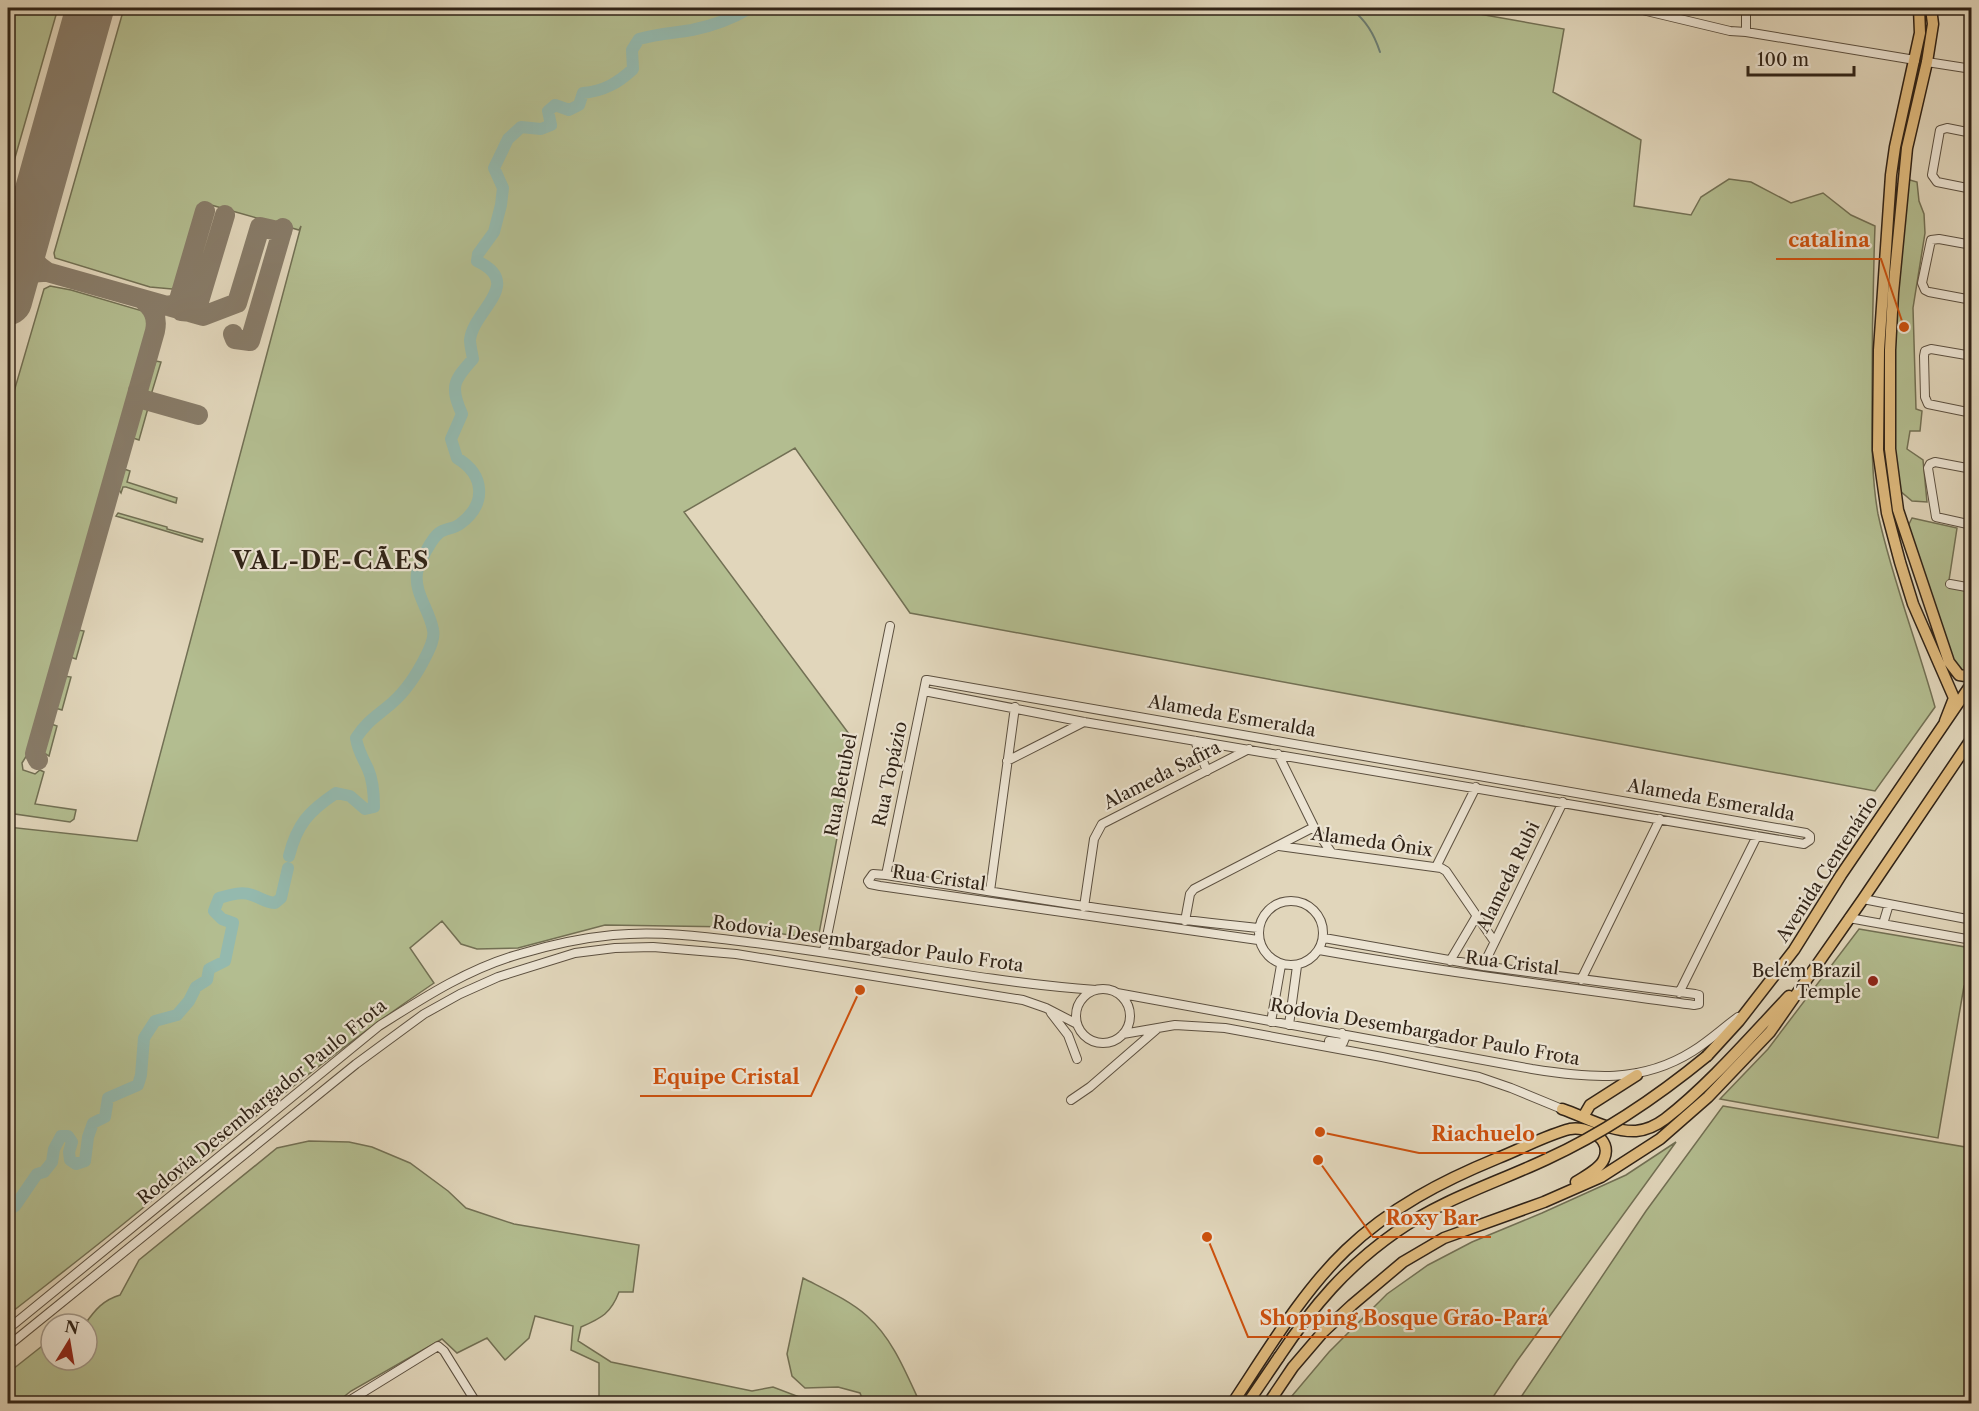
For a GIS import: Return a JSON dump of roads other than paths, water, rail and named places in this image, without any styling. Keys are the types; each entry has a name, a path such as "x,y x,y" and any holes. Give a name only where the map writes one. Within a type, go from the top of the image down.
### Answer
{"main road":[{"path":"1919,8 1920,33 1894,147 1891,175 1879,350 1878,450 1887,513 1900,562 1913,604 1954,698 1945,721"},
{"path":"1931,8 1933,24 1927,62 1907,148 1892,315 1890,449 1898,510 1949,662 1959,675 1971,677"},
{"name":"Avenida Centenário","path":"1247,1404 1307,1316 1351,1268 1397,1231 1449,1200 1546,1160 1594,1137 1671,1086 1707,1056 1748,1010 1794,950 1971,683"},
{"path":"1268,1404 1293,1367 1323,1332 1404,1262 1444,1238 1544,1202 1601,1177 1660,1139 1741,1065 1770,1032 1971,738"},
{"name":"Rodovia Desembargador Paulo Frota","path":"1562,1108 1613,1128 1637,1131 1658,1124 1720,1068 1811,972"},
{"path":"1583,1117 1590,1105 1637,1075"},
{"path":"1551,1136 1564,1124 1566,1115 1562,1108"},
{"path":"1232,1404 1275,1337 1321,1278 1345,1250 1367,1232 1405,1204 1442,1182 1551,1136 1569,1130 1588,1130 1601,1140 1605,1156 1603,1161 1587,1175 1544,1202"}],"street":[{"path":"1634,8 1730,31 1915,60"},
{"path":"1746,8 1746,32"},
{"path":"1927,62 1971,69"},
{"path":"1971,133 1947,128 1940,130 1932,175 1937,182 1971,189"},
{"path":"1971,245 1940,239 1931,240 1922,283 1925,290 1929,292 1971,300"},
{"path":"1971,357 1931,349 1925,351 1924,356 1926,402 1930,405 1971,413"},
{"path":"1971,469 1935,462 1928,468 1934,515 1938,519 1971,525"},
{"path":"1950,584 1971,588"},
{"name":"Rua Betubel","path":"824,951 890,626"},
{"name":"Rua Topázio","path":"886,875 927,680"},
{"name":"Alameda Esmeralda","path":"924,691 1084,722 1804,844 1809,843 1810,838 1807,834 927,680"},
{"path":"1030,711 1032,698"},
{"path":"990,891 1015,707"},
{"path":"1007,761 1084,722"},
{"path":"1183,738 1186,725"},
{"path":"1195,741 1207,771"},
{"path":"1296,744 1296,757"},
{"name":"Alameda Safira","path":"1084,907 1094,839 1102,824 1249,749"},
{"path":"1278,754 1314,827 1331,852"},
{"path":"1432,780 1435,769"},
{"path":"1522,795 1526,785"},
{"path":"1436,867 1476,787"},
{"path":"1615,811 1619,801"},
{"name":"Alameda Rubi","path":"1483,966 1563,802"},
{"path":"1710,828 1715,818"},
{"path":"1581,980 1660,819"},
{"name":"Alameda Ônix","path":"1185,921 1190,894 1194,889 1314,827"},
{"path":"1678,993 1757,836"},
{"name":"Alameda Ônix","path":"1279,846 1436,867 1446,871 1494,941"},
{"name":"Rua Cristal","path":"1258,928 1133,918 937,894 873,885 868,882 873,874 886,875 1084,907 1133,918 1258,940"},
{"path":"937,894 938,883"},
{"path":"1863,899 1971,920"},
{"path":"1301,902 1319,916 1323,927 1323,938 1314,957 1297,966 1281,965 1266,956 1258,940 1258,928 1262,917 1269,909 1279,903 1301,902"},
{"path":"1883,924 1889,904"},
{"path":"1450,961 1476,917"},
{"path":"1849,918 1971,940"},
{"name":"Rodovia Desembargador Paulo Frota","path":"8,1329 379,1026 423,998 485,966 518,954 569,942 615,935 674,935 824,951 1041,986 1096,990"},
{"name":"Rua Cristal","path":"1319,950 1423,968 1537,978 1581,980 1633,986 1698,995 1700,1001 1694,1005 1631,996 1537,978 1483,966 1323,938"},
{"name":"Rodovia Desembargador Paulo Frota","path":"8,1346 356,1064 424,1014 498,977 575,953 615,948 653,947 736,954 811,968 1023,1000 1046,1008 1077,1024"},
{"path":"1423,968 1426,957"},
{"path":"1271,1022 1281,965"},
{"path":"1289,1025 1297,966"},
{"path":"1631,996 1633,986"},
{"path":"1096,990 1117,993 1128,1009 1129,1022 1123,1034 1109,1042 1095,1042 1083,1034 1077,1024 1076,1010 1079,1003 1096,990"},
{"name":"Rodovia Desembargador Paulo Frota","path":"1117,993 1572,1075 1611,1077 1637,1075 1693,1051 1748,1010"},
{"path":"1046,1008 1068,1035 1077,1059"},
{"name":"Rodovia Desembargador Paulo Frota","path":"1123,1034 1187,1024 1225,1028 1479,1077 1562,1108"},
{"path":"1071,1100 1090,1087 1158,1028"},
{"path":"1320,1045 1326,1041 1343,1043 1345,1038 1342,1033"},
{"path":"1971,1121 1971,1136"},
{"path":"344,1404 439,1346 477,1404"}],"waterway":[{"path":"289,856 296,835 305,819 336,793 350,796 365,809 374,807 371,778 356,738 368,723 402,693 426,656 432,643 433,633 418,588 418,569 436,536 441,531 460,524 475,508 478,499 477,481 473,473 457,458 451,439 462,414 455,391 461,373 473,359 470,340 473,329 497,288 497,279 491,270 477,261 478,254 494,232 501,205 503,188 494,168 508,139 521,127 541,129 551,125 548,111 555,105 569,110 579,105 583,93 610,86 622,78 633,69 632,50 639,39 707,26 750,8"},
{"path":"1350,8 1369,28 1380,52"},
{"path":"8,1210 15,1206 37,1174 44,1172 52,1162 54,1149 61,1136 68,1136 72,1142 69,1152 70,1160 76,1164 85,1161 88,1137 93,1123 105,1117 108,1098 138,1085 144,1038 155,1021 177,1015 189,1001 196,987 207,980 209,969 225,961 233,923 222,919 214,911 219,898 244,893 275,903 281,898 288,868"}],"place":[{"name":"catalina","path":"1904,327"},
{"name":"Belém Brazil Temple","path":"1873,981"},
{"name":"Equipe Cristal","path":"860,990"},
{"name":"Riachuelo","path":"1320,1132"},
{"name":"Roxy Bar","path":"1318,1160"},
{"name":"Shopping Bosque Grão-Pará","path":"1207,1237"}],"district":[{"name":"VAL-DE-CÃES","path":"331,560"}]}
